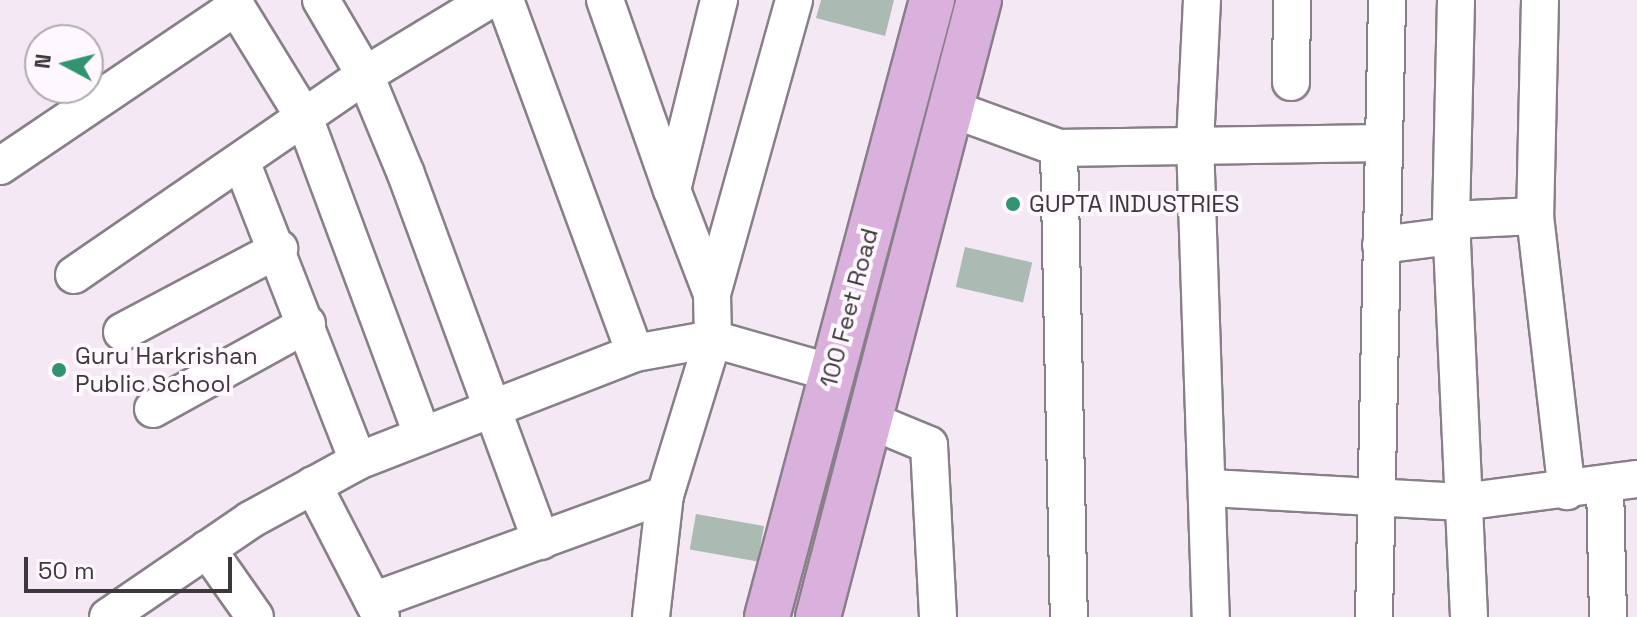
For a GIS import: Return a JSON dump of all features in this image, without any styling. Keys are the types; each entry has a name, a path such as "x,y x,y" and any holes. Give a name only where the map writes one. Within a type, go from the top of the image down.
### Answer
{"main road":[{"name":"100 Feet Road","path":"767,617 932,0"},
{"name":"100 Feet Road","path":"818,617 979,0"},
{"path":"832,373 874,404"}],"street":[{"path":"321,0 365,75 493,407 541,541"},
{"path":"74,275 365,75 489,0"},
{"path":"505,0 635,353"},
{"path":"605,0 712,294"},
{"path":"672,190 719,0"},
{"path":"651,617 665,495 713,339 712,294 794,0"},
{"path":"1202,0 1195,142 1211,488 1211,617"},
{"path":"1291,82 1292,0"},
{"path":"1374,617 1387,0"},
{"path":"1456,0 1452,228 1469,617"},
{"path":"1540,0 1535,216 1567,491"},
{"path":"0,166 234,3 304,117 422,434"},
{"path":"952,109 1059,148 1195,142 1382,143"},
{"path":"1059,148 1069,617"},
{"path":"241,161 279,249 358,461"},
{"path":"1381,245 1452,228 1535,216"},
{"path":"122,332 279,249"},
{"path":"153,409 307,324"},
{"path":"108,617 207,549 358,461 635,353 713,339 832,373"},
{"path":"874,404 929,445 938,617"},
{"path":"1211,488 1462,502 1621,482 1608,617"},
{"path":"313,485 377,609 541,541 665,495"},
{"path":"207,549 255,617"}],"building":[{"path":"821,0 894,0 885,36 816,18"},
{"path":"965,247 1032,263 1023,302 956,287"},
{"path":"696,514 764,526 758,561 690,549"}],"place":[{"name":"GUPTA INDUSTRIES","path":"1013,204"},
{"name":"Guru Harkrishan Public School","path":"59,370"}]}
